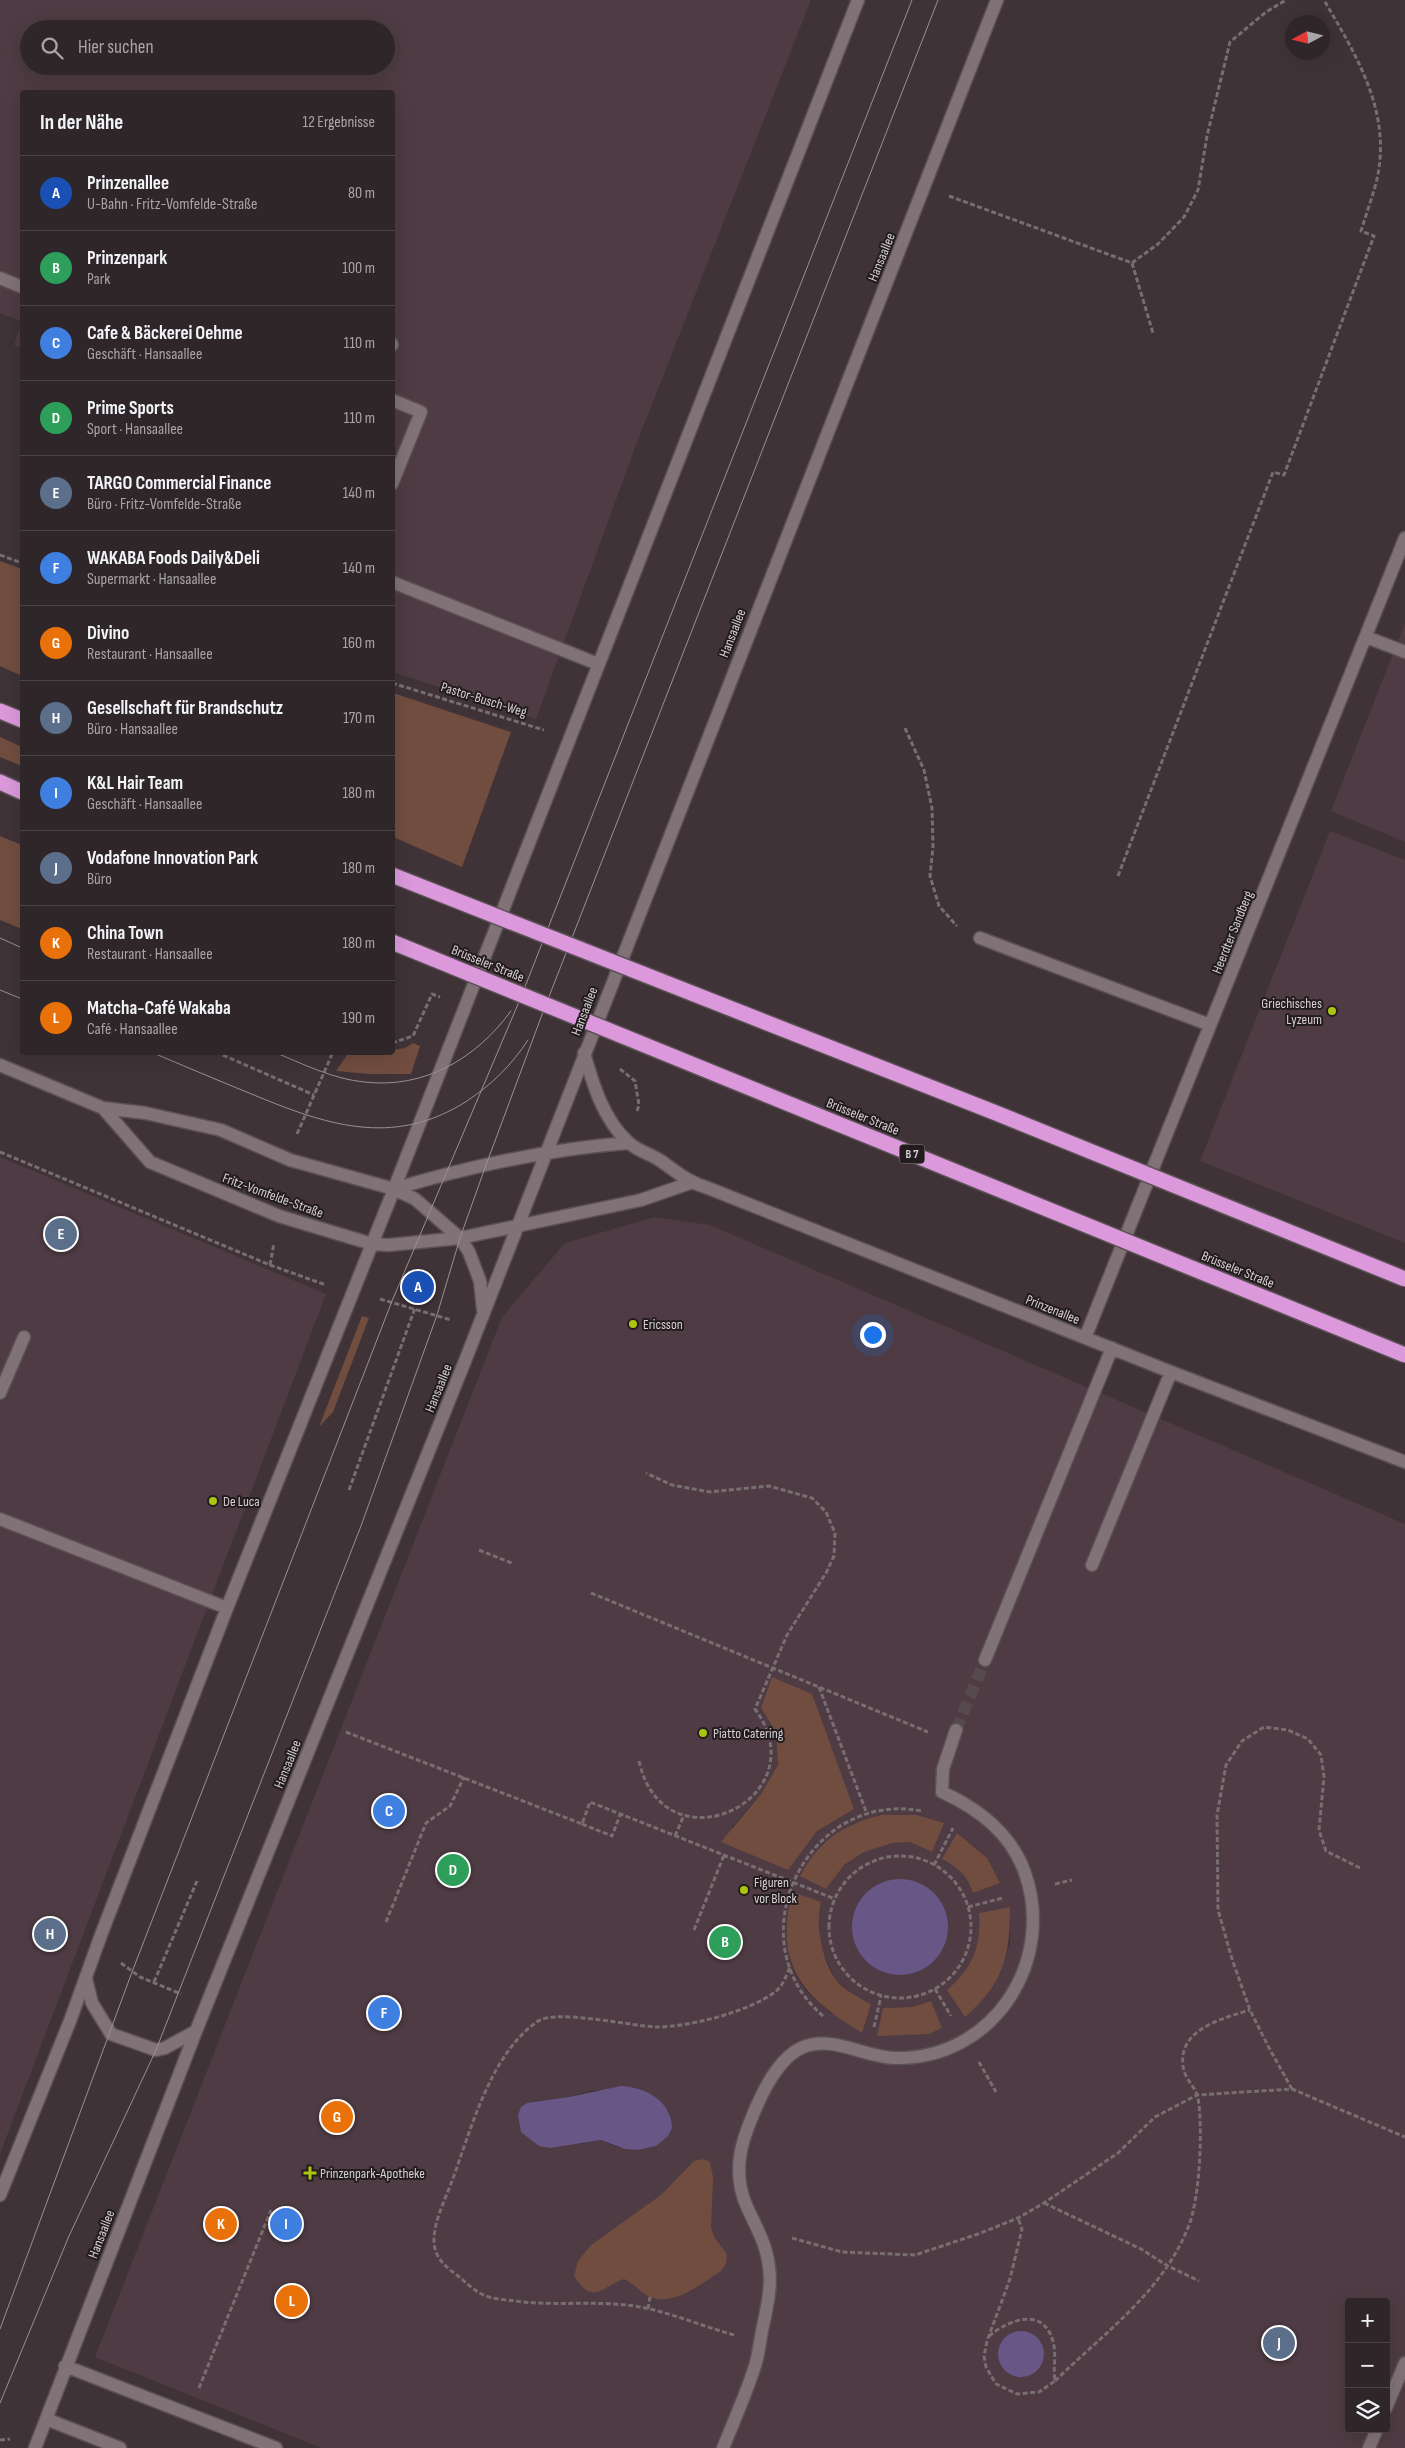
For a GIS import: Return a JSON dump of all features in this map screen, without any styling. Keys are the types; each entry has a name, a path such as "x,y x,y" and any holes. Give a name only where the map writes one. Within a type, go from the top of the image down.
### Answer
{"highway":[{"path":"0,711 20,719"},
{"path":"0,782 20,791"},
{"path":"395,875 1006,1117 1405,1279"},
{"name":"Brüsseler Straße","path":"395,943 1405,1355"}],"street":[{"path":"0,2195 858,0"},
{"name":"Hansaallee","path":"35,2448 196,2030 478,1329 545,1152 997,0"},
{"path":"0,278 20,286"},
{"path":"395,401 421,412 395,477"},
{"name":"Heerdter Sandberg","path":"1085,1338 1405,538"},
{"path":"395,583 598,664"},
{"path":"1366,637 1405,652"},
{"path":"980,938 1210,1025"},
{"name":"Prinzenallee","path":"584,1053 593,1084 605,1112 628,1143 659,1160 690,1183 708,1188 1171,1372 1405,1462"},
{"name":"Fritz-Vomfelde-Straße","path":"0,1065 103,1108 145,1113 222,1130 290,1160 394,1189 415,1199 460,1238 469,1252 480,1281 483,1314"},
{"name":"Fritz-Vomfelde-Straße","path":"103,1108 150,1162 279,1216 372,1244 390,1245 460,1238"},
{"path":"394,1189 448,1173 545,1152 582,1146 628,1143"},
{"path":"460,1238 641,1200 690,1183"},
{"path":"0,1393 24,1337"},
{"path":"984,1660 1112,1348"},
{"path":"1092,1566 1171,1372"},
{"path":"0,1519 228,1608"},
{"path":"723,2448 755,2365 768,2302 770,2267 761,2234 746,2205 739,2179 739,2152 759,2102 771,2079 782,2064 800,2049 821,2043 840,2045 867,2055 894,2058 918,2057 966,2040 995,2018 1016,1990 1031,1953 1034,1914 1031,1891 1021,1861 1005,1836 984,1815 966,1803 942,1792 943,1769 956,1730"},
{"path":"86,1979 92,2003 111,2034 156,2050 165,2048 196,2030"},
{"path":"1390,2399 1405,2363"},
{"path":"65,2366 276,2448"},
{"path":"46,2419 120,2448"},
{"path":"1369,2448 1375,2433"}],"path":[{"path":"1132,263 1158,244 1184,217 1198,190 1206,136 1230,42 1266,12 1286,0"},
{"path":"1118,876 1273,472 1284,475 1374,236 1361,230 1377,178 1380,138 1375,102 1359,60 1324,0"},
{"path":"924,187 1132,263"},
{"path":"1132,263 1153,333"},
{"path":"0,555 20,562"},
{"name":"Pastor-Busch-Weg","path":"395,684 569,738"},
{"path":"905,728 924,770 932,808 933,847 930,876 939,906 953,924 980,938"},
{"path":"395,1041 413,1036 432,994 464,1006"},
{"path":"223,1055 314,1095"},
{"path":"296,1137 332,1055"},
{"path":"0,1152 270,1265 352,1294 392,1301 478,1329"},
{"path":"349,1490 416,1308"},
{"path":"638,1761 641,1774 653,1794 663,1804 684,1815 705,1818 722,1816 746,1803 759,1790 766,1775 770,1746 767,1730 755,1709 787,1636 826,1574 834,1556 835,1533 826,1512 812,1498 769,1486 710,1492 692,1490 672,1485 646,1473"},
{"path":"479,1550 514,1564"},
{"path":"591,1593 951,1742"},
{"path":"819,1687 867,1814"},
{"path":"320,1722 612,1836 620,1814"},
{"path":"1292,2089 1250,2010 1232,1959 1218,1910 1217,1815 1226,1765 1242,1741 1264,1727 1288,1730 1308,1739 1321,1755 1324,1777 1319,1830 1326,1851 1360,1868"},
{"path":"386,1922 426,1823 450,1806 464,1777"},
{"path":"582,1824 590,1802 835,1899"},
{"path":"934,1865 966,1803"},
{"path":"840,2045 830,2021 810,2002 790,1967 784,1932 784,1914 792,1882 806,1858 828,1834 852,1820 867,1814 897,1809 930,1813"},
{"path":"675,1836 684,1815"},
{"path":"694,1930 724,1855"},
{"path":"905,1857 934,1865 954,1881 961,1891 970,1918 971,1933 966,1952 959,1967 947,1981 922,1995 895,1998 869,1992 852,1979 839,1963 832,1946 830,1916 835,1899 849,1878 859,1869 874,1861 905,1857"},
{"path":"154,1982 197,1881"},
{"path":"98,1946 140,1977 208,2002"},
{"path":"759,2343 648,2309 614,2304 547,2304 492,2298 474,2290 445,2266 437,2256 433,2240 436,2225 466,2147 470,2127 484,2094 519,2039 539,2020 550,2016 561,2016 654,2027 692,2022 742,2008 776,1992 784,1982 790,1967"},
{"path":"1018,2218 1022,2229 1014,2264 988,2336 984,2356 986,2368 996,2384 1017,2394 1029,2395 1047,2388 1145,2296 1180,2247 1195,2209 1198,2182 1200,2112 1197,2094 1184,2073 1182,2057 1187,2043 1199,2030 1220,2019 1250,2010"},
{"path":"761,2234 800,2239 842,2252 915,2255 978,2234 1018,2218 1044,2203 1118,2153 1155,2117 1197,2094 1292,2089 1405,2137"},
{"path":"1044,2203 1141,2249 1168,2266 1198,2281"},
{"path":"189,2414 271,2210"},
{"path":"648,2309 650,2297"},
{"path":"988,2336 1006,2323 1021,2319 1034,2320 1045,2325 1054,2346 1055,2381"}],"shaded area":[{"path":"0,0 811,0 636,445 536,719 395,673 395,90 20,90 20,321 0,313"},
{"path":"20,328 20,348 14,345"},
{"path":"0,561 20,568 20,675 0,666"},
{"path":"1405,623 1405,842 1331,811"},
{"path":"395,694 511,732 462,867 395,838"},
{"path":"0,737 20,746 20,765 0,757"},
{"name":"Griechisches Lyzeum","path":"1330,831 1405,860 1405,1243 1200,1161"},
{"path":"0,836 20,844 20,928 0,920"},
{"path":"413,1043 420,1046 411,1074 368,1074 336,1071 347,1055 395,1055 395,1050 405,1048"},
{"path":"0,1157 326,1294 0,2154"},
{"path":"655,1217 710,1225 1405,1524 1405,2448 321,2448 95,2357 502,1317 565,1243","holes":["776,1732 854,1808 817,1831 787,1870 732,1827 761,1794 778,1765","881,1815 916,1815 932,1852 910,1842 893,1843 864,1852 844,1865 821,1845 852,1824","957,1833 987,1858 968,1879 959,1868","821,1902 818,1914 821,1948 836,1980 856,1996 871,2004 831,2014 806,1991 797,1977 791,1962 787,1923","1010,1907 1010,1943 1000,1974 947,1990 961,1978 973,1959 980,1935 979,1913","931,2001 878,2036 884,2008 912,2007","593,2090 654,2096 669,2112 656,2146 638,2150 617,2147 601,2140 580,2144 527,2103 569,2097"]},
{"path":"362,1316 369,1318 333,1412 319,1427"},
{"path":"772,1677 812,1694 854,1809 817,1831 788,1870 721,1842 761,1794 778,1765 776,1732 761,1708"},
{"path":"881,1815 916,1815 944,1823 932,1852 910,1842 893,1843 864,1852 844,1865 826,1889 800,1876 816,1853 833,1836 855,1824"},
{"path":"957,1833 987,1858 1000,1883 973,1893 962,1873 942,1859"},
{"path":"900,1879 918,1882 934,1893 945,1909 948,1927 945,1945 934,1961 918,1972 900,1975 882,1972 866,1961 855,1945 852,1927 855,1909 866,1893 882,1882"},
{"path":"792,1892 821,1902 819,1931 831,1972 843,1987 871,2004 862,2033 823,2006 809,1992 798,1976 790,1959 787,1940 787,1918"},
{"path":"1010,1907 1010,1925 1006,1955 1002,1968 988,1992 965,2017 947,1990 969,1965 977,1947 979,1913"},
{"path":"931,2001 942,2028 929,2034 877,2036 883,2008 912,2007"},
{"path":"621,2086 639,2089 656,2097 667,2110 671,2118 672,2128 668,2136 656,2146 638,2150 625,2149 601,2140 550,2148 539,2146 521,2132 518,2115 521,2107 527,2103 569,2097"},
{"path":"704,2159 710,2162 713,2177 711,2227 714,2237 727,2254 726,2264 721,2271 697,2287 669,2299 650,2297 624,2279 598,2292 587,2290 581,2285 574,2276 578,2261 591,2245 661,2195 694,2161"},
{"path":"1017,2331 1025,2331 1034,2335 1040,2341 1044,2354 1040,2367 1034,2373 1025,2377 1017,2377 1008,2373 1002,2367 998,2358 998,2350 1002,2341 1008,2335"}],"tunnel":[{"path":"956,1730 985,1660"}],"tram line":[{"path":"0,2329 132,1972 392,1301 521,997 912,0"},
{"path":"0,2403 69,2236 156,2050 361,1526 437,1315 460,1238 543,1012 938,0"},
{"path":"0,938 20,947"},
{"path":"0,990 20,998"},
{"path":"281,1055 341,1078 364,1082 386,1083 407,1081 447,1067 465,1056 482,1043 511,1011"},
{"path":"158,1055 304,1114 358,1127 385,1128 412,1124 439,1116 467,1101 501,1074 528,1040"}],"place":[{"name":"Griechisches Lyzeum","path":"1332,1011"},
{"name":"TARGO Commercial Finance","path":"61,1234"},
{"name":"Prinzenallee","path":"418,1287"},
{"name":"Ericsson","path":"633,1324"},
{"name":"De Luca","path":"213,1501"},
{"name":"Piatto Catering","path":"703,1733"},
{"name":"Cafe & Bäckerei Oehme","path":"389,1811"},
{"name":"Prime Sports","path":"453,1870"},
{"name":"Figuren vor Block","path":"744,1890"},
{"name":"Gesellschaft für Brandschutz","path":"50,1934"},
{"name":"Prinzenpark","path":"725,1942"},
{"name":"WAKABA Foods Daily&Deli","path":"384,2013"},
{"name":"Divino","path":"337,2117"},
{"name":"Prinzenpark-Apotheke","path":"310,2173"},
{"name":"China Town","path":"221,2224"},
{"name":"K&L Hair Team","path":"286,2224"},
{"name":"Matcha-Café Wakaba","path":"292,2301"},
{"name":"Vodafone Innovation Park","path":"1279,2343"}]}
